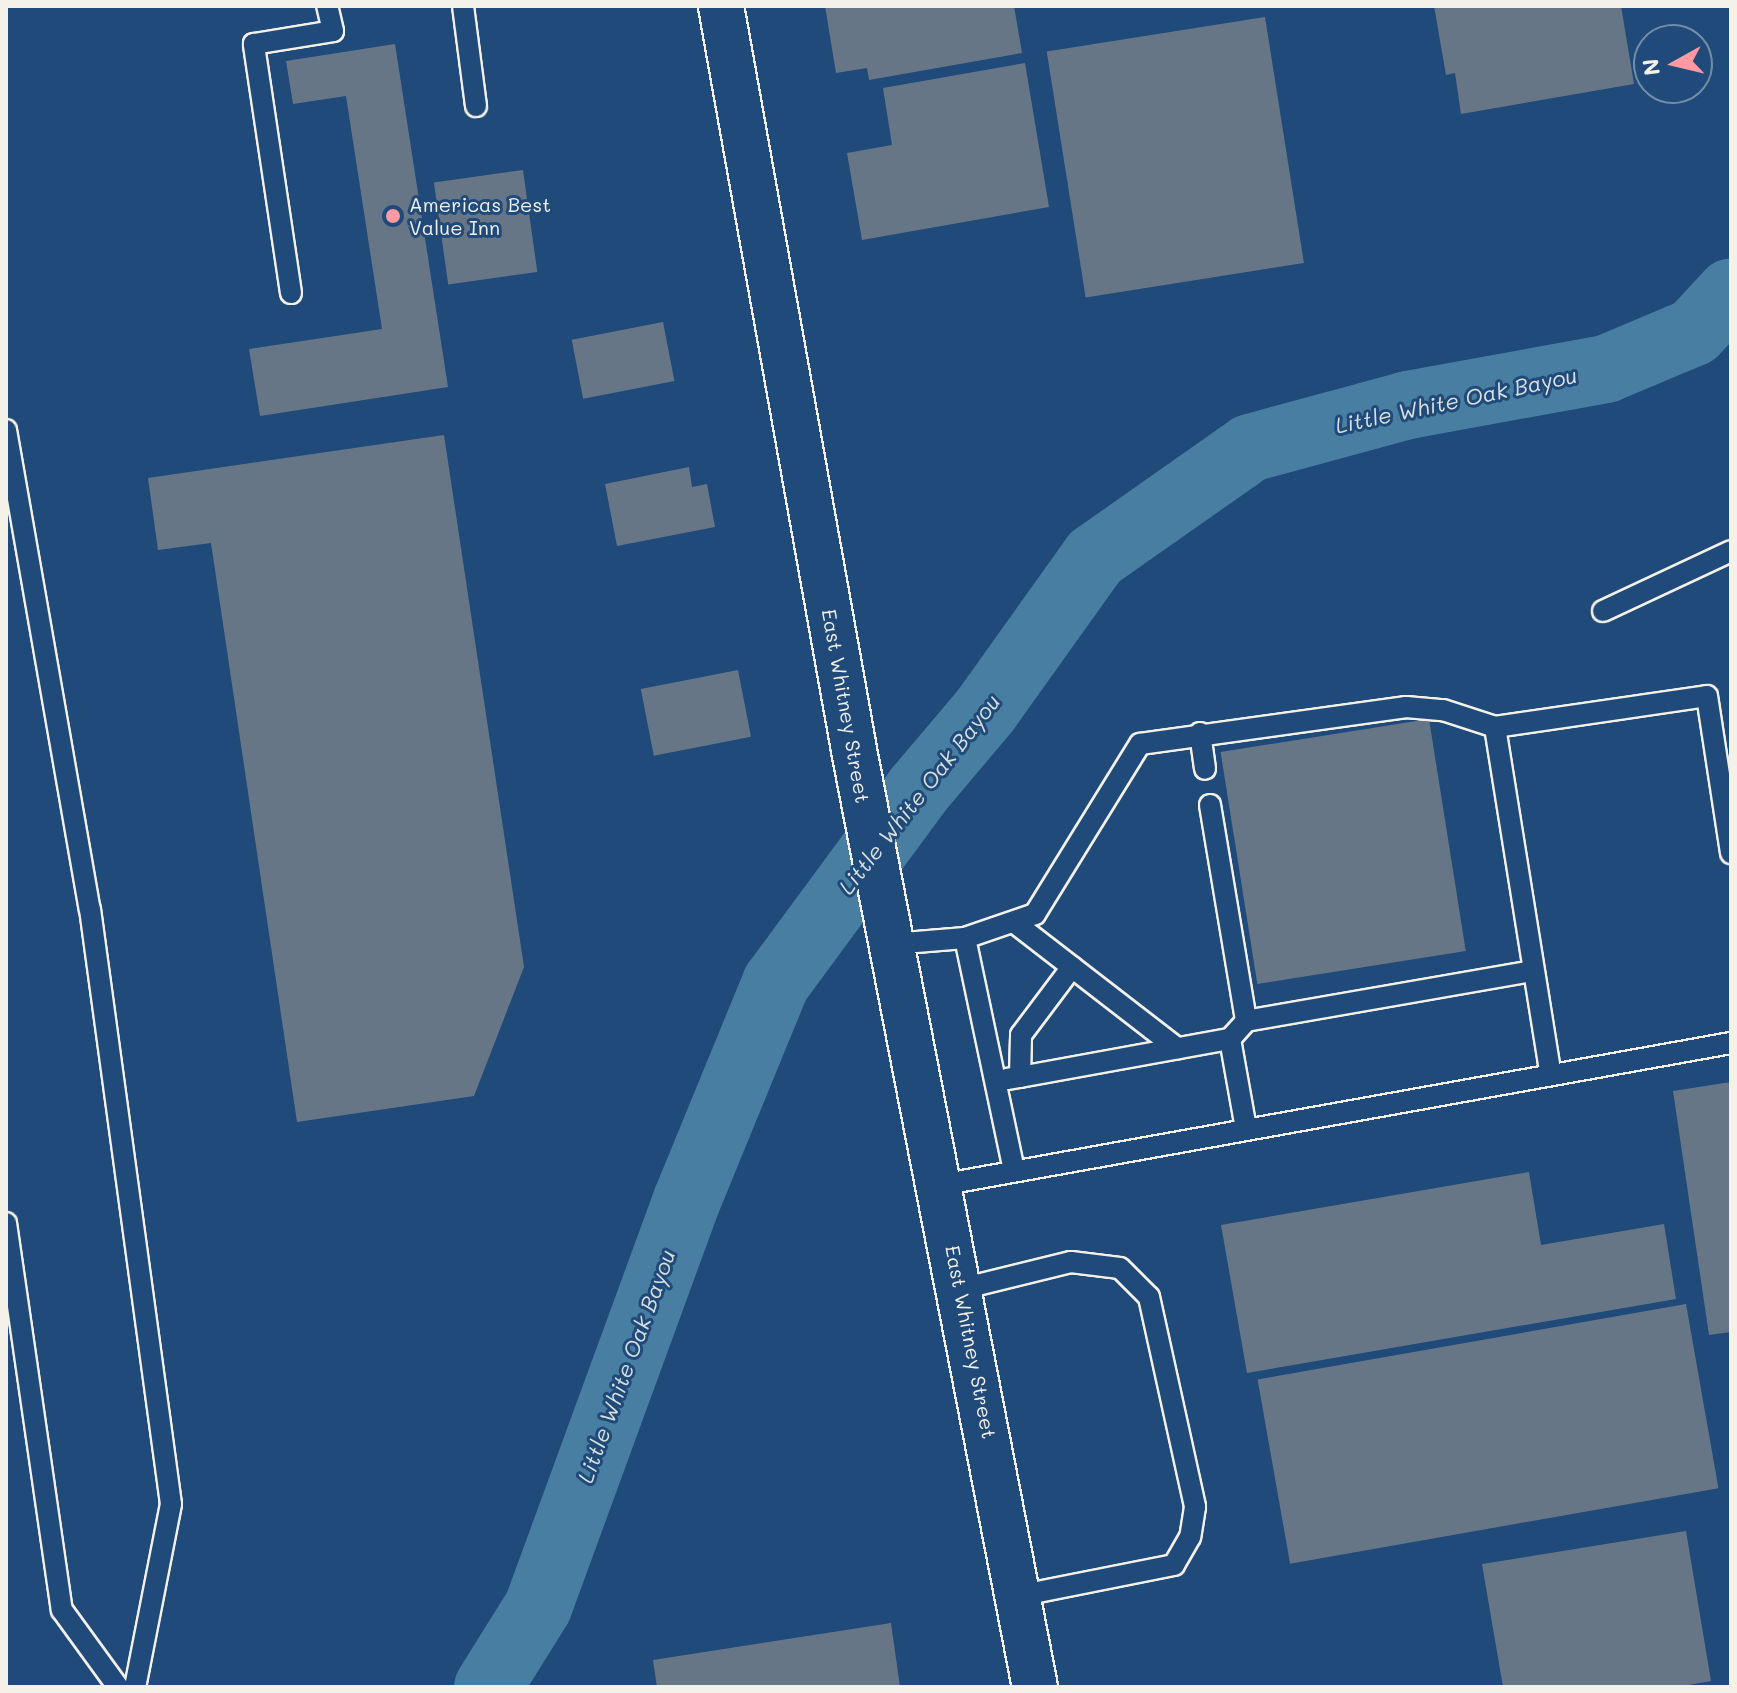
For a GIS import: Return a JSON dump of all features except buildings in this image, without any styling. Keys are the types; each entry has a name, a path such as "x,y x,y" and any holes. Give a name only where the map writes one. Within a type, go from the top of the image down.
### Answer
{"street":[{"name":"East Whitney Street","path":"721,6 854,750 961,1289 1035,1687"}],"lane":[{"path":"291,293 254,44 333,31 327,6"},
{"path":"463,6 476,106"},
{"path":"6,430 90,909 171,1504 135,1687"},
{"path":"1603,611 1731,551"},
{"path":"895,958 1015,923 1035,914 1140,744 1200,733 1406,707 1443,710 1495,727 1707,696 1731,853"},
{"path":"1495,727 1551,1075"},
{"path":"1200,733 1205,769"},
{"path":"1210,805 1246,1021"},
{"path":"1015,923 1177,1048"},
{"path":"965,938 1014,1171"},
{"path":"1020,1077 1021,1035 1072,967"},
{"path":"996,1081 1230,1039 1246,1021 1533,971"},
{"path":"1230,1039 1246,1129"},
{"path":"940,1185 1731,1043"},
{"path":"6,1223 62,1610 118,1687"},
{"path":"961,1289 1071,1262 1120,1268 1149,1297 1195,1507 1190,1537 1174,1565 1018,1596"}],"waterway":[{"name":"Little White Oak Bayou","path":"488,1687 538,1607 687,1200 776,983 919,789 985,711 1095,557 1250,448 1408,405 1606,369 1694,332 1731,292"}],"place":[{"name":"Americas Best Value Inn","path":"393,216"}]}
